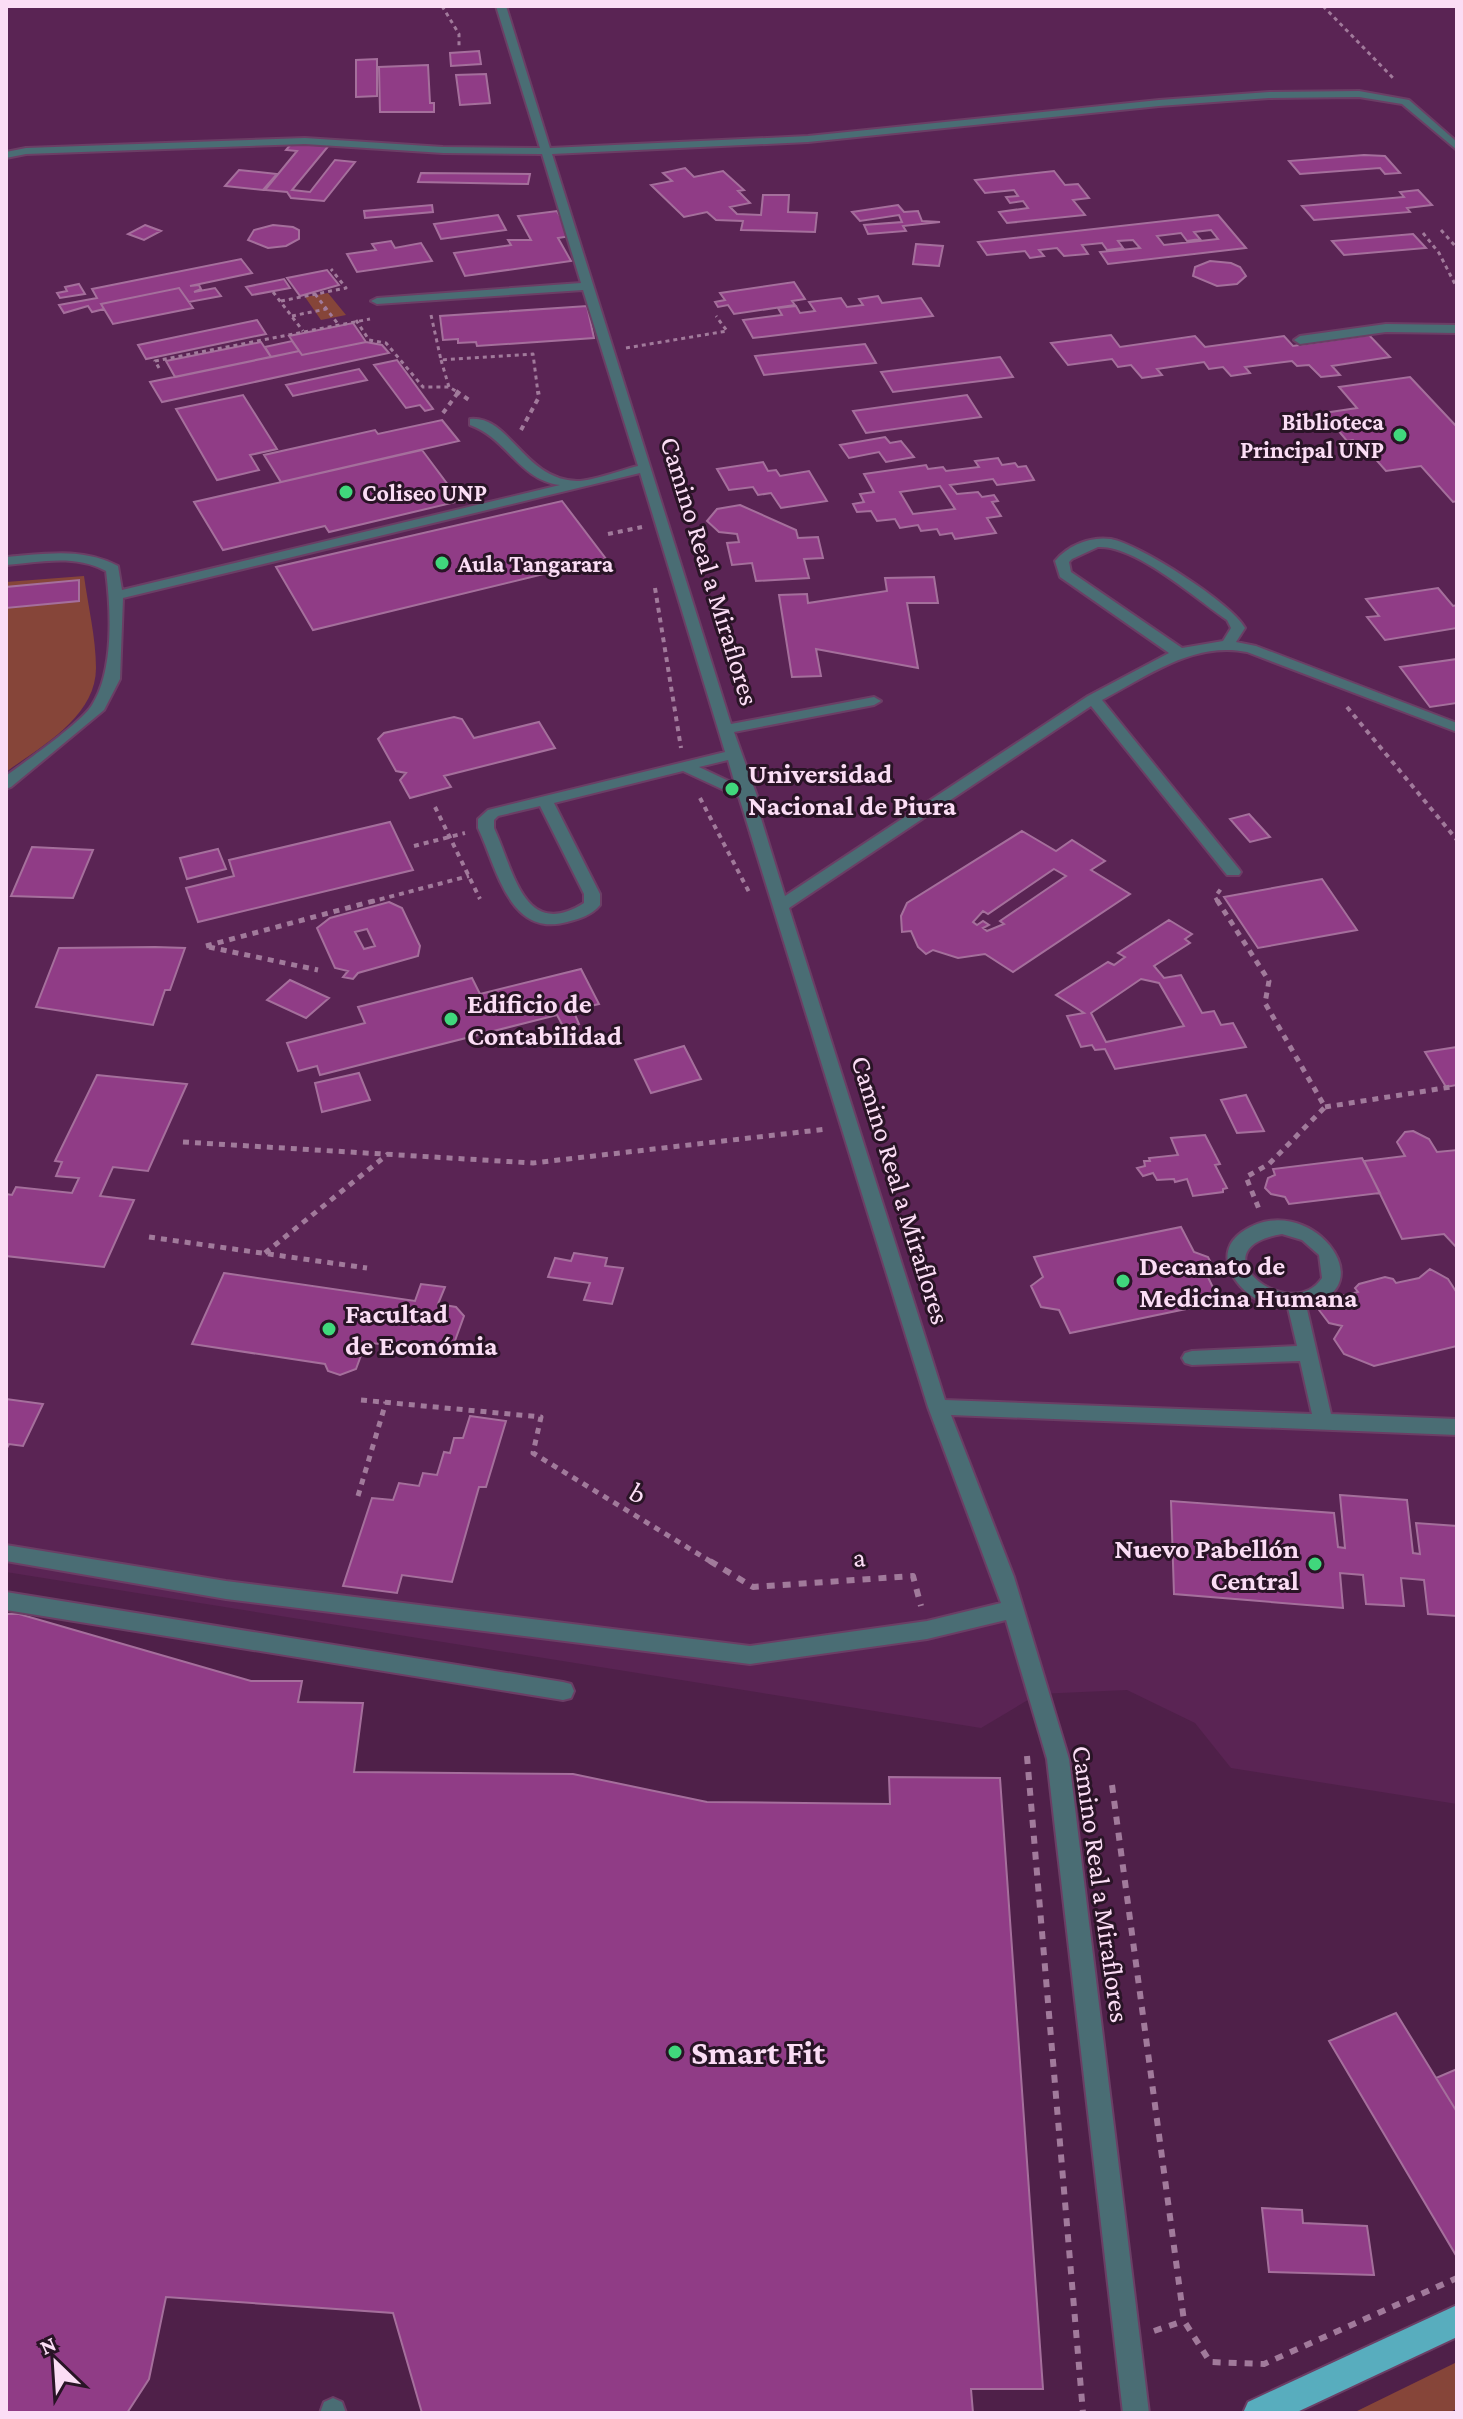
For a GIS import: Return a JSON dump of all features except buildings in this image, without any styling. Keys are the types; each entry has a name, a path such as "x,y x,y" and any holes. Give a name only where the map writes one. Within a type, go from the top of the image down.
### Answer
{"highway":[{"path":"1259,2413 1457,2321"}],"lane":[{"name":"Camino Real a Miraflores","path":"501,6 938,1407 1004,1577 1058,1759 1136,2413"},
{"path":"6,155 26,151 305,141 443,150 545,151 808,139 1159,103 1269,95 1359,94 1405,102 1457,147"},
{"path":"377,301 590,286"},
{"path":"1300,340 1386,328 1457,329"},
{"path":"474,422 496,430 523,464 543,479 592,482"},
{"path":"116,596 646,468"},
{"path":"1179,653 1065,574 1062,561 1072,550 1091,544 1112,543 1133,552 1233,618 1238,628 1228,644"},
{"path":"6,561 77,556 99,560 113,569 116,596 113,679 97,710 6,784"},
{"path":"782,905 1093,699 1179,653 1228,644 1318,673 1457,728"},
{"path":"1093,699 1233,872"},
{"path":"728,729 874,701"},
{"path":"545,800 592,894 592,905 581,913 544,920 526,912 486,828 486,819 493,813 545,800 684,766 735,754"},
{"path":"684,766 749,796"},
{"path":"1282,1227 1312,1237 1331,1257 1334,1269 1325,1290 1296,1301 1262,1295 1238,1274 1234,1261 1235,1249 1253,1231 1282,1227"},
{"path":"1296,1301 1323,1421"},
{"path":"1192,1358 1310,1353"},
{"path":"938,1407 1457,1427"},
{"path":"6,1553 226,1590 750,1655 927,1630 1013,1609"},
{"path":"6,1601 563,1691"}],"path":[{"path":"442,6 459,34 459,46"},
{"path":"1323,6 1397,83"},
{"path":"1441,230 1457,248"},
{"path":"1423,233 1439,253 1457,288"},
{"path":"281,301 346,288 331,269"},
{"path":"273,292 303,331"},
{"path":"315,294 338,324"},
{"path":"292,316 327,309"},
{"path":"431,315 449,387 482,409"},
{"path":"609,350 727,331 716,316"},
{"path":"159,368 155,361 372,319"},
{"path":"356,320 369,340 386,343 423,387 449,387"},
{"path":"272,337 276,343"},
{"path":"441,360 533,354 539,397 520,431 527,438"},
{"path":"443,413 457,394"},
{"path":"608,534 646,527"},
{"path":"655,587 684,766 756,906 782,905"},
{"path":"1318,673 1457,840"},
{"path":"435,807 480,899"},
{"path":"414,846 486,828"},
{"path":"1233,872 1215,897 1269,981 1265,1003 1325,1107"},
{"path":"318,970 206,946 469,876"},
{"path":"1267,1228 1246,1177 1248,1173 1269,1164 1325,1107 1457,1086"},
{"path":"183,1142 533,1163 849,1126"},
{"path":"264,1254 388,1154"},
{"path":"149,1237 367,1268"},
{"path":"358,1496 386,1402 361,1400"},
{"name":"b","path":"386,1402 541,1417 533,1453 753,1587"},
{"name":"a","path":"753,1587 913,1576 927,1630"},
{"path":"1026,1753 1083,2413"},
{"path":"1112,1785 1184,2321 1210,2362 1264,2364 1457,2278"}],"shaded area":[{"name":"Universidad Nacional de Piura","path":"6,6 1457,6 1457,1804 1231,1768 1195,1723 1127,1690 1038,1694 981,1728 6,1572"},
{"path":"328,293 346,315 321,320 305,297"},
{"path":"84,576 95,645 94,686 87,701 64,729 6,772 6,582"},
{"path":"1457,2362 1457,2409 1448,2413 1353,2413"}],"place":[{"name":"Biblioteca Principal UNP","path":"1400,435"},
{"name":"Coliseo UNP","path":"346,492"},
{"name":"Aula Tangarara","path":"442,563"},
{"name":"Universidad Nacional de Piura","path":"732,789"},
{"name":"Edificio de Contabilidad","path":"451,1019"},
{"name":"Decanato de Medicina Humana","path":"1123,1281"},
{"name":"Facultad de Económia","path":"329,1329"},
{"name":"Nuevo Pabellón Central","path":"1315,1564"},
{"name":"Smart Fit","path":"675,2052"}]}
